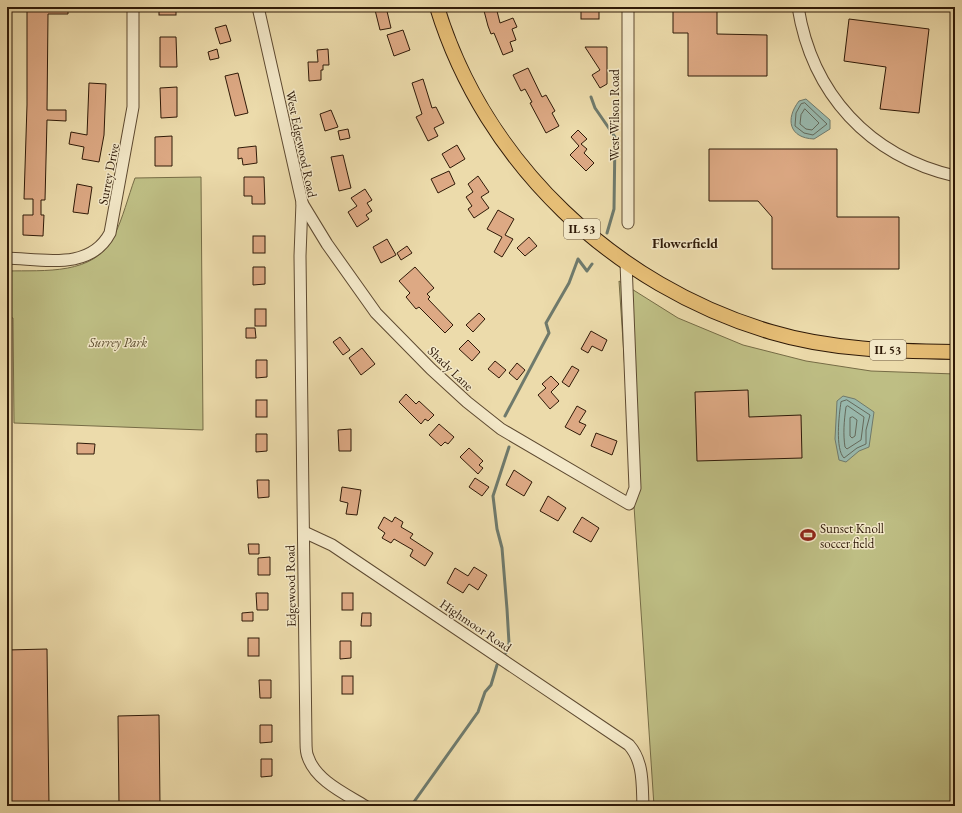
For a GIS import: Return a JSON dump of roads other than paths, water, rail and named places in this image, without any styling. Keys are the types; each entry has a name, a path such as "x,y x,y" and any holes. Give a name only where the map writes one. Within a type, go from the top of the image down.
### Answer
{"main road":[{"name":"IL 53","path":"437,7 466,79 485,115 509,151 535,183 574,222 626,263 687,299 729,318 772,333 822,343 859,348 955,352"}],"street":[{"name":"Surrey Drive","path":"7,258 78,259 93,253 100,248 110,233 134,107 133,7"},
{"name":"West Edgewood Road","path":"258,7 302,202 300,256 301,337"},
{"name":"West Wilson Road","path":"628,7 628,223"},
{"path":"798,7 807,47 816,68 829,92 853,122 878,142 908,160 955,176"},
{"name":"Shady Lane","path":"302,202 327,244 376,313 430,369 467,402 501,429 629,504 635,488 626,263"},
{"name":"Edgewood Road","path":"301,337 306,742 308,758 326,781 365,806"},
{"name":"Highmoor Road","path":"304,532 332,545 629,746 636,752 639,764 643,806"}],"water":[{"path":"806,99 830,120 830,129 814,139 799,135 792,126 791,121 792,114 799,101"},
{"path":"843,396 855,399 874,412 869,447 859,451 846,462 839,460 835,439 837,401"}],"waterway":[{"path":"591,97 595,108 615,137 614,209 607,233"},
{"path":"505,416 549,333 546,323 569,283 578,259 587,271 592,264"},
{"path":"506,653 509,643 502,548 497,529 493,496 509,447"},
{"path":"411,806 478,712 485,692 491,685 497,665"}],"place":[{"name":"Sunset Knoll soccer field","path":"808,535"}],"district":[{"name":"Flowerfield","path":"685,243"}],"park label":[{"name":"Surrey Park","path":"118,342"}]}
